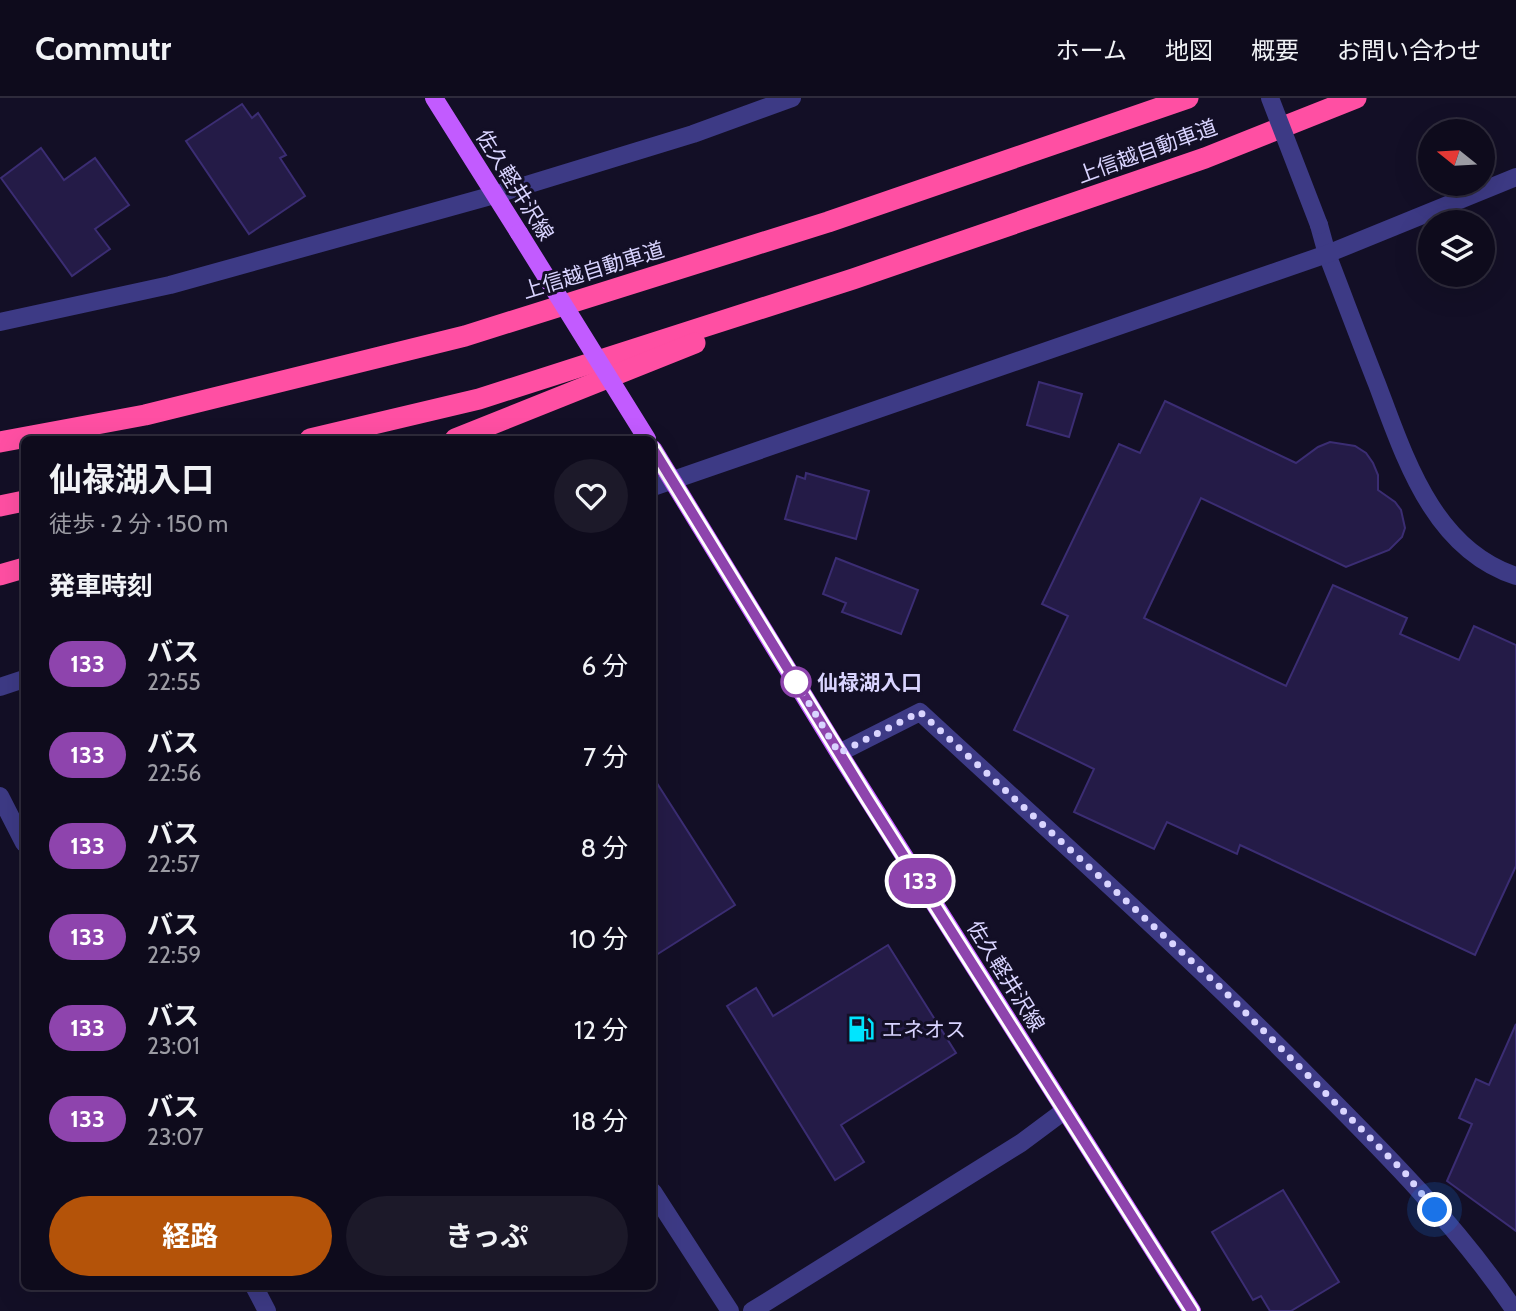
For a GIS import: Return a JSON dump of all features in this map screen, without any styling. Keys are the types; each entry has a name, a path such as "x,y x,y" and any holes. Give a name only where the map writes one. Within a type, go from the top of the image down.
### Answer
{"highway":[{"name":"上信越自動車道","path":"32,436 145,415 465,336 828,222 1188,98"},
{"name":"上信越自動車道","path":"322,436 479,398 853,279 1205,158 1356,98"},
{"path":"462,436 853,279"},
{"name":"上信越自動車道","path":"0,442 21,438"},
{"path":"0,506 21,502"},
{"path":"0,575 21,569"}],"main road":[{"name":"佐久軽井沢線","path":"434,98 645,436"},
{"name":"佐久軽井沢線","path":"656,453 839,753 1192,1311"}],"street":[{"path":"0,322 170,285 494,195 693,134 792,98"},
{"path":"1270,98 1408,466 1436,514 1465,547 1500,571 1516,576"},
{"path":"656,485 1327,254 1516,177"},
{"path":"0,687 21,680"},
{"path":"839,753 920,712 1221,988 1405,1173 1496,1283 1515,1311"},
{"path":"0,796 21,837"},
{"path":"752,1311 1021,1143 1064,1111"},
{"path":"656,1197 730,1311"},
{"path":"256,1290 267,1311"}],"building":[{"path":"242,104 252,118 258,113 286,155 280,158 305,196 249,234 186,141"},
{"path":"41,148 64,180 95,158 129,205 95,229 110,249 72,276 1,178"},
{"path":"1039,382 1082,394 1069,437 1027,425"},
{"path":"1165,401 1296,463 1330,442 1355,446 1366,453 1373,463 1378,475 1378,490 1401,510 1405,528 1402,537 1389,550 1346,567 1201,498 1144,618 1286,686 1333,585 1407,618 1400,634 1459,660 1474,626 1516,645 1516,866 1475,955 1240,845 1237,854 1167,822 1154,849 1074,812 1094,769 1014,730 1068,616 1042,604 1119,444 1140,453"},
{"path":"806,473 869,491 856,539 785,519 797,476 805,479"},
{"path":"836,558 918,590 901,634 842,612 846,603 823,594"},
{"path":"656,782 735,905 656,955"},
{"path":"888,945 956,1053 841,1125 864,1162 835,1180 727,1006 756,988 773,1016"},
{"path":"1516,1024 1516,1231 1447,1181 1472,1124 1459,1118 1476,1079 1489,1085"},
{"path":"1283,1190 1339,1282 1291,1311 1270,1311 1261,1296 1253,1300 1212,1232"}],"bus line":[{"name":"133","path":"656,453 867,798 1192,1311"}],"place":[{"name":"仙禄湖入口","path":"796,682"},
{"name":"エネオス","path":"861,1029"}],"route":[{"path":"796,682 839,753 920,712 1221,988 1405,1173 1435,1210"}]}
